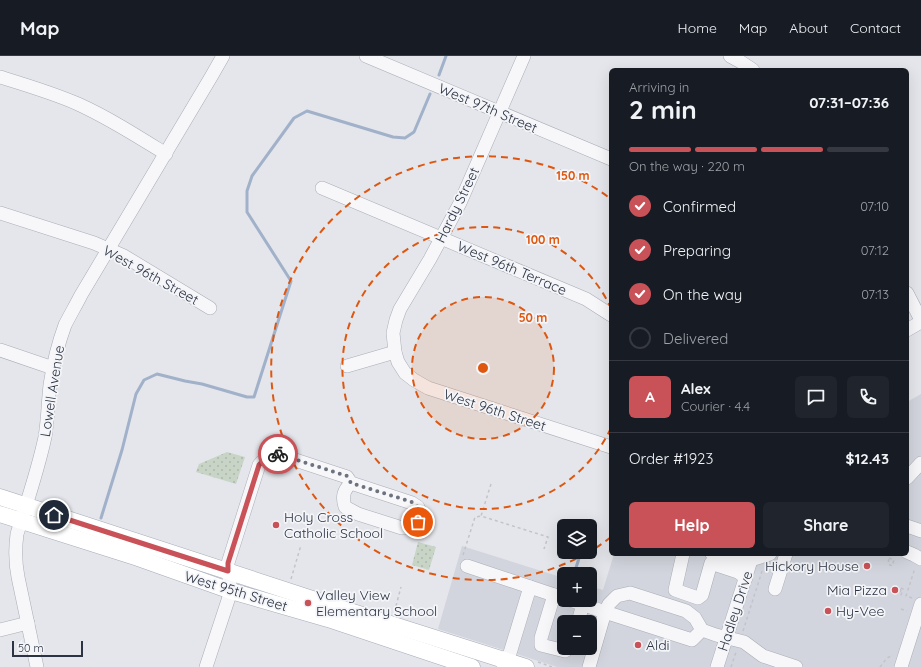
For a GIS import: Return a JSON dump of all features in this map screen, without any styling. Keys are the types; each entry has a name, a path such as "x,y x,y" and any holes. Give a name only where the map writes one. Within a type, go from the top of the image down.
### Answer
{"main road":[{"name":"West 95th Street","path":"0,497 331,605 504,664 526,667"},
{"name":"West 95th Street","path":"0,514 138,558 154,565 231,591 328,619 472,667"},
{"path":"154,565 159,549"}],"street":[{"name":"Lowell Avenue","path":"37,667 16,563 15,547 21,521 40,460 49,408 50,384 59,343 81,295 212,77 222,56"},
{"name":"West 97th Street","path":"366,56 609,158"},
{"name":"Hardy Street","path":"396,352 393,333 400,309 442,238 460,203 524,56"},
{"path":"730,56 750,68"},
{"path":"0,77 77,104 130,132 166,154"},
{"name":"West 96th Terrace","path":"322,188 586,299 609,314"},
{"name":"West 96th Street","path":"0,213 94,243 124,256 210,308"},
{"path":"909,297 921,321 909,329"},
{"path":"0,350 53,368"},
{"path":"347,366 396,352"},
{"name":"West 96th Street","path":"396,352 398,362 405,373 428,388 609,446"},
{"path":"206,667 231,591 228,563 259,465 271,452 347,476 351,483 412,502 418,507 420,512 418,522 412,528 402,528 358,514 345,507 342,499 346,488 351,483"},
{"path":"909,527 921,531"},
{"path":"909,553 919,560"},
{"path":"684,556 675,590 698,598 702,595 712,563 738,572 746,578"},
{"path":"718,556 741,563 752,557 767,559"},
{"path":"775,590 785,556"},
{"name":"Hadley Drive","path":"717,667 752,557"},
{"path":"465,562 530,587 557,595"},
{"path":"504,664 510,654 530,587"},
{"path":"589,667 605,612 609,604 617,596 630,593 686,611 695,618 702,630 744,642 763,656 796,667"},
{"path":"557,601 541,638 542,645 557,649"},
{"path":"901,667 916,601"},
{"path":"591,607 692,640 702,630"},
{"path":"0,630 28,623"}],"path":[{"path":"481,516 491,484"},
{"path":"465,562 475,517 481,516 548,537 544,549"},
{"path":"290,582 301,545"},
{"path":"742,633 767,559"},
{"path":"916,601 906,596 919,560"},
{"path":"396,606 401,587"},
{"path":"901,609 908,612 906,616"},
{"path":"731,667 736,650"},
{"path":"880,667 888,657 892,656 896,652"}],"shaded area":[{"path":"921,394 921,667 557,667 438,629 462,546 557,576 557,607 597,607 597,588 603,590 613,556 909,556 909,401"}],"green space":[{"path":"227,452 245,457 236,484 196,472 199,464"},
{"path":"418,542 436,547 429,570 412,565"}],"waterway":[{"path":"439,75 446,56"},
{"path":"101,518 122,450 136,394 144,380 157,374 202,384 247,397 254,397 291,281 247,212 247,191 252,176 294,118 307,111 393,137 405,138 414,132 430,94"},
{"path":"576,567 579,559"}],"way so far":[{"path":"278,454 347,476 351,483 412,502 418,507 420,512 418,522"}],"place":[{"name":"Holy Cross Catholic School","path":"276,525"},
{"name":"Hickory House","path":"867,566"},
{"name":"Mia Pizza","path":"895,590"},
{"name":"Valley View Elementary School","path":"308,603"},
{"name":"Hy-Vee","path":"828,611"},
{"name":"Aldi","path":"638,645"}],"route":[{"path":"54,515 228,571 228,563 259,465 271,452 278,454"}]}
